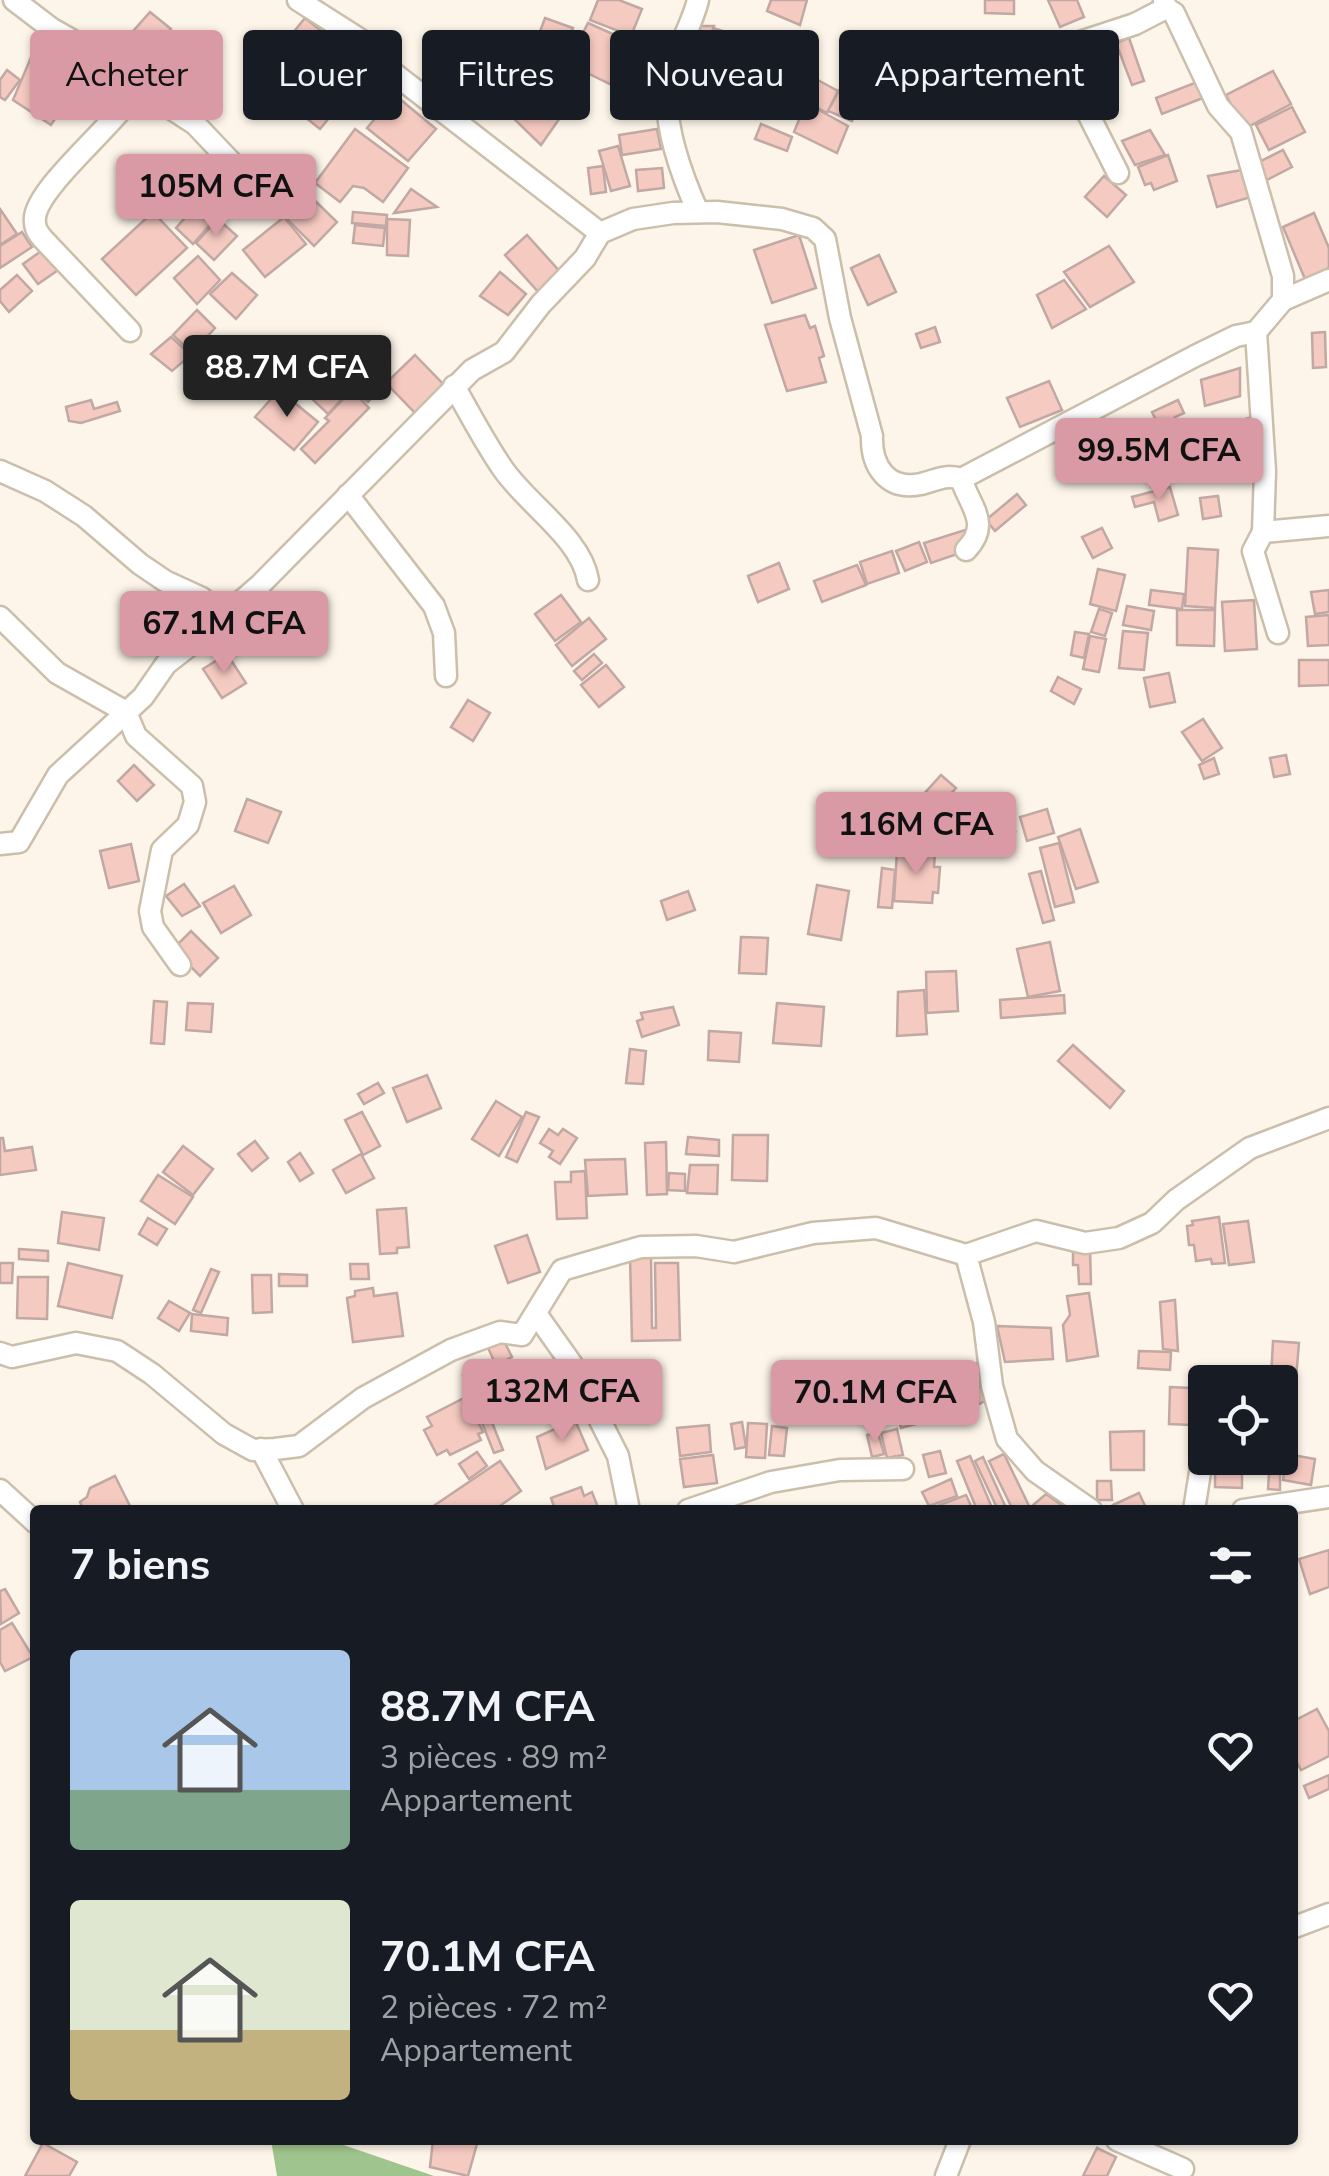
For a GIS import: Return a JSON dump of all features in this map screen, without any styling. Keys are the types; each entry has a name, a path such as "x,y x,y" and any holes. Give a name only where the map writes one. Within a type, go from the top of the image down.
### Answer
{"street":[{"path":"14,0 52,30"},
{"path":"298,0 364,42 392,72 600,233"},
{"path":"698,0 669,76 668,99 682,176 698,212"},
{"path":"1118,173 1071,80 1067,66 1071,45 1136,24 1165,4 1174,14 1218,106 1241,132 1283,276 1283,300"},
{"path":"114,120 46,192 34,222 42,239 130,331"},
{"path":"190,120 267,200"},
{"path":"0,844 19,842 58,775 143,697 166,664 260,584 454,386 472,370 504,352 541,304 585,258 600,233 633,218 698,212 782,219 813,228 825,239 840,318 872,436 872,456 884,478 902,485 918,485 948,475 960,479 1195,356 1236,336 1256,332 1283,300 1329,280"},
{"path":"1256,332 1265,471 1264,532 1253,551 1278,633"},
{"path":"454,386 503,469 546,519 572,542 585,564 588,580"},
{"path":"0,471 45,491 84,516 140,564 202,598 216,618"},
{"path":"960,479 980,522 978,538 966,550"},
{"path":"348,494 434,606 444,632 446,676"},
{"path":"1264,532 1329,526"},
{"path":"0,617 58,673 126,712 136,736 192,786 195,802 188,824 162,850 150,911 153,928 180,965"},
{"path":"0,1353 12,1357 76,1343 116,1351 152,1374 224,1434 253,1450 298,1446 363,1398 412,1369 500,1332 522,1335 562,1270 640,1247 696,1246 734,1252 813,1232 876,1228 966,1255 1036,1231 1085,1243 1119,1238 1152,1223 1176,1200 1250,1148 1329,1118"},
{"path":"966,1255 984,1322 992,1386 1007,1440 1072,1502"},
{"path":"537,1315 571,1363 618,1456 629,1505"},
{"path":"260,1449 290,1505"},
{"path":"703,1505 770,1482 840,1470 903,1469"},
{"path":"1195,1505 1200,1475"},
{"path":"0,1490 30,1517"},
{"path":"1276,1505 1329,1497"},
{"path":"1298,1926 1329,1914"},
{"path":"946,2176 958,2145"},
{"path":"1128,2145 1184,2170"}],"green space":[{"path":"272,2145 344,2145 434,2176 277,2176"}],"building":[{"path":"598,0 619,0 642,9 633,30 616,30 590,20"},
{"path":"771,0 807,0 800,25 767,11"},
{"path":"985,0 1014,0 1014,14 985,13"},
{"path":"1048,0 1077,0 1084,17 1060,27"},
{"path":"150,12 171,29 170,30 134,30"},
{"path":"305,18 320,30 295,30"},
{"path":"545,18 573,28 572,30 541,30"},
{"path":"588,23 610,33 610,84 590,74 590,30 584,30"},
{"path":"698,26 714,26 713,30 697,30"},
{"path":"1129,38 1144,81 1132,85 1119,42"},
{"path":"30,60 30,111 13,100"},
{"path":"7,70 20,80 5,100 0,97 0,80"},
{"path":"1273,71 1291,104 1244,129 1226,95"},
{"path":"819,81 838,91 827,113 819,109"},
{"path":"1197,82 1203,98 1162,114 1156,98"},
{"path":"839,91 839,116 828,111"},
{"path":"402,101 436,129 408,161 367,128 374,120 402,120"},
{"path":"1292,107 1305,132 1269,150 1256,125"},
{"path":"819,110 848,126 837,153 794,132 799,120 819,120"},
{"path":"309,120 327,120 320,129"},
{"path":"515,120 558,120 541,145"},
{"path":"761,124 792,137 787,151 755,139"},
{"path":"355,129 408,168 383,202 364,188 353,186 340,202 315,183"},
{"path":"657,129 661,149 622,155 619,135"},
{"path":"1150,130 1165,155 1135,165 1122,141"},
{"path":"618,146 630,186 611,191 599,151"},
{"path":"1283,150 1292,167 1265,181 1257,163"},
{"path":"1168,155 1177,181 1154,190 1151,183 1145,185 1138,167"},
{"path":"603,166 606,192 591,194 588,168"},
{"path":"662,168 664,188 638,191 636,170"},
{"path":"1242,170 1251,197 1217,207 1208,176"},
{"path":"221,175 233,194 208,210 201,199 209,194 203,186"},
{"path":"1104,176 1126,195 1107,217 1085,197"},
{"path":"411,189 437,207 394,213"},
{"path":"307,193 337,222 314,246 284,216"},
{"path":"198,203 216,218 193,244 176,228"},
{"path":"0,209 17,234 0,245"},
{"path":"153,212 187,248 136,295 102,259"},
{"path":"353,212 387,215 386,226 352,223"},
{"path":"1314,213 1329,248 1329,268 1305,279 1283,227"},
{"path":"284,217 306,244 265,277 243,250"},
{"path":"218,219 237,236 214,260 196,243"},
{"path":"387,219 410,220 408,256 387,255"},
{"path":"355,225 385,228 383,246 353,243"},
{"path":"22,232 32,247 0,268 0,246"},
{"path":"527,235 563,275 541,295 505,255"},
{"path":"799,235 816,288 772,303 754,250"},
{"path":"1109,246 1134,282 1090,307 1064,272"},
{"path":"44,249 64,266 38,284 23,264"},
{"path":"879,255 896,292 868,305 851,268"},
{"path":"198,256 220,280 197,304 174,278"},
{"path":"500,272 526,294 508,315 480,296"},
{"path":"232,273 257,295 236,319 210,294"},
{"path":"17,275 32,291 9,312 0,301 0,290"},
{"path":"1064,280 1086,309 1052,328 1037,295"},
{"path":"197,310 215,328 192,353 173,335"},
{"path":"805,315 810,328 815,326 824,356 819,358 826,382 787,391 765,325"},
{"path":"935,327 940,342 921,348 916,334"},
{"path":"1325,332 1326,367 1313,368 1312,333"},
{"path":"171,337 191,355 172,371 151,354"},
{"path":"415,355 447,388 418,416 386,383"},
{"path":"347,363 363,379 353,389 337,373"},
{"path":"1240,368 1240,396 1205,406 1201,380"},
{"path":"333,371 352,388 328,414 309,396"},
{"path":"363,379 377,392 368,402 354,390"},
{"path":"1049,381 1062,410 1020,427 1007,398"},
{"path":"279,390 318,422 294,450 255,417"},
{"path":"352,390 369,408 315,463 301,449"},
{"path":"91,400 94,409 117,402 120,411 81,423 69,421 66,407"},
{"path":"1178,400 1184,413 1175,417 1173,428 1162,433 1152,412"},
{"path":"1249,418 1253,442 1205,449 1203,430"},
{"path":"1165,457 1172,481 1151,487 1144,463"},
{"path":"1170,487 1178,515 1159,521 1154,502 1135,507 1132,497"},
{"path":"1017,494 1026,505 995,531 986,520"},
{"path":"1218,496 1221,516 1203,519 1200,498"},
{"path":"1102,528 1112,548 1093,558 1082,537"},
{"path":"965,530 972,549 931,563 924,543"},
{"path":"919,542 927,562 905,571 896,551"},
{"path":"1188,548 1218,550 1215,608 1185,606"},
{"path":"892,551 899,573 867,584 860,562"},
{"path":"779,563 789,589 758,602 748,576"},
{"path":"857,565 866,585 822,602 814,581"},
{"path":"1098,569 1125,575 1116,611 1090,604"},
{"path":"1151,590 1184,594 1182,609 1149,605"},
{"path":"1329,590 1329,612 1315,614 1311,592"},
{"path":"561,595 581,622 555,641 535,614"},
{"path":"1254,600 1257,649 1225,651 1222,602"},
{"path":"1127,606 1154,611 1151,630 1123,625"},
{"path":"1099,609 1112,613 1105,636 1091,632"},
{"path":"1177,610 1215,610 1214,646 1177,645"},
{"path":"1329,615 1329,645 1308,646 1306,617"},
{"path":"589,618 606,639 572,666 556,645"},
{"path":"1123,631 1148,633 1144,670 1119,668"},
{"path":"1075,632 1089,634 1084,658 1071,655"},
{"path":"1090,636 1106,639 1099,672 1083,669"},
{"path":"227,654 246,683 222,698 203,669"},
{"path":"594,654 602,663 582,680 574,671"},
{"path":"1299,660 1329,660 1329,685 1299,686"},
{"path":"606,665 624,687 599,707 581,685"},
{"path":"1169,673 1175,702 1150,707 1144,678"},
{"path":"1058,677 1081,689 1074,704 1051,691"},
{"path":"468,700 490,713 473,741 451,727"},
{"path":"1203,719 1222,748 1202,761 1182,732"},
{"path":"1286,755 1290,774 1274,777 1270,758"},
{"path":"1214,758 1219,774 1204,779 1199,765"},
{"path":"134,765 154,785 137,801 118,781"},
{"path":"941,775 956,788 938,808 923,795"},
{"path":"247,799 281,812 268,843 235,831"},
{"path":"860,808 875,811 871,830 856,827"},
{"path":"1047,809 1054,833 1027,841 1020,817"},
{"path":"1012,818 1015,831 988,838 985,825"},
{"path":"974,827 975,853 954,853 953,828"},
{"path":"1080,829 1098,882 1076,889 1058,837"},
{"path":"1059,843 1074,902 1055,907 1040,848"},
{"path":"131,844 139,881 109,888 100,851"},
{"path":"897,851 935,853 934,867 940,867 938,893 933,892 932,903 894,901"},
{"path":"882,868 895,870 892,908 878,907"},
{"path":"1041,871 1054,920 1043,923 1029,874"},
{"path":"184,884 200,906 182,916 166,896"},
{"path":"817,885 849,891 841,940 808,934"},
{"path":"234,886 251,915 221,933 203,903"},
{"path":"688,891 695,910 667,920 661,901"},
{"path":"191,931 218,958 200,976 173,949"},
{"path":"741,937 768,938 766,974 739,973"},
{"path":"1050,942 1060,991 1028,997 1017,949"},
{"path":"956,971 958,1011 927,1013 926,972"},
{"path":"924,990 927,1034 897,1036 898,992"},
{"path":"1064,995 1065,1013 1001,1018 1000,1000"},
{"path":"154,1001 167,1002 164,1044 151,1043"},
{"path":"188,1003 213,1004 211,1032 186,1030"},
{"path":"777,1003 824,1007 821,1046 773,1043"},
{"path":"673,1007 679,1025 642,1037 637,1021 643,1019 641,1013"},
{"path":"709,1031 741,1033 739,1062 708,1060"},
{"path":"1073,1045 1124,1091 1110,1108 1058,1061"},
{"path":"630,1049 646,1051 643,1084 626,1083"},
{"path":"427,1075 441,1108 407,1122 393,1088"},
{"path":"378,1083 384,1093 364,1104 358,1094"},
{"path":"496,1101 522,1117 499,1156 472,1139"},
{"path":"362,1112 380,1146 363,1155 345,1120"},
{"path":"526,1112 539,1117 517,1162 506,1157"},
{"path":"549,1129 558,1135 563,1129 577,1138 560,1164 549,1157 553,1151 540,1143"},
{"path":"733,1135 768,1135 767,1181 732,1180"},
{"path":"688,1137 719,1140 719,1156 686,1154"},
{"path":"0,1138 5,1151 32,1147 36,1170 0,1175"},
{"path":"255,1141 268,1158 252,1171 238,1154"},
{"path":"666,1142 667,1194 647,1195 645,1143"},
{"path":"183,1146 213,1169 193,1195 163,1172"},
{"path":"300,1153 313,1173 300,1181 288,1162"},
{"path":"361,1154 374,1178 346,1193 333,1170"},
{"path":"625,1159 627,1194 588,1196 585,1160"},
{"path":"690,1165 718,1165 717,1194 687,1193"},
{"path":"585,1171 587,1218 557,1219 555,1182 571,1182 571,1172"},
{"path":"669,1173 685,1174 685,1191 668,1190"},
{"path":"158,1175 193,1197 175,1224 141,1201"},
{"path":"406,1208 409,1247 397,1248 397,1253 380,1254 377,1210"},
{"path":"62,1212 104,1218 99,1250 58,1243"},
{"path":"1219,1217 1225,1263 1212,1264 1211,1259 1196,1261 1187,1226 1193,1225 1192,1221"},
{"path":"148,1218 167,1229 157,1245 139,1234"},
{"path":"1248,1221 1254,1262 1229,1265 1223,1224"},
{"path":"527,1235 540,1272 508,1283 495,1246"},
{"path":"19,1249 48,1251 48,1261 19,1259"},
{"path":"1090,1251 1091,1284 1079,1284 1073,1252"},
{"path":"630,1256 651,1256 652,1328 656,1328 655,1263 678,1263 680,1340 632,1341"},
{"path":"0,1263 13,1263 12,1283 0,1283"},
{"path":"68,1263 122,1276 112,1318 58,1306"},
{"path":"350,1264 368,1264 369,1279 351,1279"},
{"path":"211,1269 219,1272 201,1313 193,1310"},
{"path":"279,1274 307,1275 307,1286 279,1286"},
{"path":"252,1275 271,1275 272,1312 253,1313"},
{"path":"18,1277 48,1277 47,1319 17,1318"},
{"path":"373,1288 374,1296 397,1293 403,1336 353,1342 347,1298 355,1296 355,1291"},
{"path":"1089,1293 1098,1356 1067,1361 1063,1325 1070,1315 1067,1296"},
{"path":"1175,1300 1178,1351 1163,1349 1160,1302"},
{"path":"169,1301 190,1313 179,1331 158,1318"},
{"path":"192,1314 228,1318 227,1335 191,1331"},
{"path":"997,1326 1051,1328 1053,1359 1005,1362"},
{"path":"504,1341 512,1357 496,1365 488,1348"},
{"path":"1273,1341 1299,1343 1297,1365 1272,1365"},
{"path":"1139,1351 1171,1352 1170,1370 1138,1368"},
{"path":"980,1362 985,1376 964,1384 959,1370"},
{"path":"472,1372 503,1450 494,1453 463,1375"},
{"path":"923,1382 927,1397 908,1402 904,1387"},
{"path":"984,1384 992,1397 970,1409 962,1396"},
{"path":"1170,1387 1188,1388 1188,1425 1169,1424"},
{"path":"534,1390 544,1412 520,1422 511,1400"},
{"path":"466,1397 483,1432 478,1434 481,1440 450,1455 447,1450 437,1455 424,1430 432,1426 427,1417"},
{"path":"914,1404 920,1423 901,1428 896,1409"},
{"path":"575,1420 588,1450 546,1469 537,1437"},
{"path":"742,1422 746,1447 735,1449 731,1424"},
{"path":"748,1423 767,1424 765,1458 746,1457"},
{"path":"709,1425 711,1452 680,1456 677,1428"},
{"path":"772,1426 787,1428 784,1456 769,1455"},
{"path":"897,1429 903,1455 887,1458 881,1433"},
{"path":"1144,1431 1144,1470 1111,1470 1110,1432"},
{"path":"878,1433 884,1454 872,1457 867,1435"},
{"path":"940,1451 946,1473 929,1477 923,1455"},
{"path":"477,1452 487,1466 469,1479 459,1464"},
{"path":"1004,1454 1029,1505 1011,1505 989,1461"},
{"path":"713,1455 717,1483 684,1487 680,1459"},
{"path":"970,1456 991,1505 975,1505 957,1461"},
{"path":"1298,1456 1315,1459 1311,1485 1283,1480 1284,1475 1298,1475"},
{"path":"983,1457 1005,1505 996,1505 975,1461"},
{"path":"500,1461 521,1491 501,1505 435,1505"},
{"path":"1215,1475 1242,1475 1242,1488 1215,1487"},
{"path":"1269,1475 1280,1475 1280,1490 1268,1489"},
{"path":"115,1476 130,1505 81,1505 90,1488"},
{"path":"951,1479 957,1496 928,1505 922,1492"},
{"path":"1097,1481 1111,1481 1112,1500 1097,1500"},
{"path":"581,1487 584,1496 592,1492 597,1505 553,1505 551,1498"},
{"path":"1139,1493 1145,1505 1113,1505"},
{"path":"1046,1494 1062,1505 1033,1505"},
{"path":"966,1495 971,1505 940,1505"},
{"path":"1329,1550 1329,1587 1310,1594 1299,1559"},
{"path":"5,1589 19,1613 1,1624 0,1591"},
{"path":"12,1623 30,1658 5,1671 0,1662 0,1630"},
{"path":"1317,1709 1329,1731 1329,1756 1301,1770 1298,1764 1298,1719"},
{"path":"1329,1775 1329,1789 1309,1798 1304,1786"},
{"path":"42,2145 77,2162 69,2176 25,2176"},
{"path":"432,2145 477,2145 468,2176 430,2167"},
{"path":"1097,2148 1116,2157 1107,2176 1083,2176"}]}
